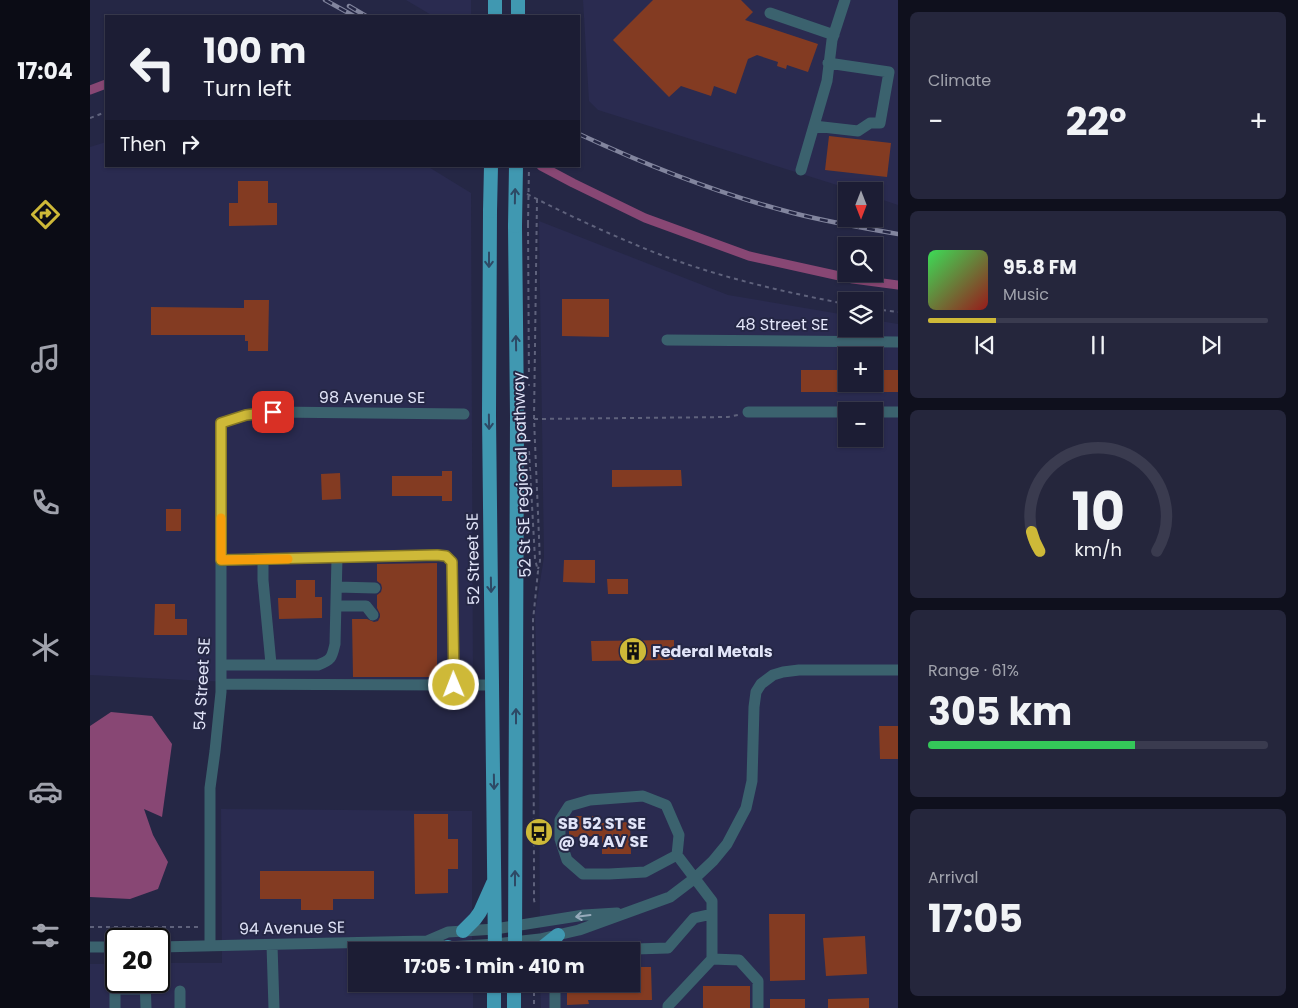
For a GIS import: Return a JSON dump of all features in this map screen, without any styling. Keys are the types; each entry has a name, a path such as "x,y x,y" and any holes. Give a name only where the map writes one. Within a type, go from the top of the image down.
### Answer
{"main road":[{"path":"495,0 495,15"},
{"path":"518,0 518,15"},
{"name":"52 Street SE","path":"491,167 489,416 495,942"},
{"path":"514,942 517,416 522,225 516,167"},
{"path":"464,931 480,912 495,880"},
{"path":"549,942 558,935"},
{"path":"494,992 494,1008"},
{"path":"514,1008 515,992"}],"street":[{"path":"801,170 827,81 828,63 834,35 845,0"},
{"path":"770,13 834,35"},
{"path":"814,126 858,131 870,123 880,123 889,72 828,63"},
{"name":"48 Street SE","path":"667,340 898,342"},
{"name":"98 Avenue SE","path":"221,423 246,415 273,412 464,414"},
{"path":"748,412 838,412"},
{"path":"883,412 898,412"},
{"name":"54 Street SE","path":"210,946 210,788 221,684 221,423"},
{"path":"221,560 446,556 452,562 454,685"},
{"path":"221,664 318,665 327,662 332,656 335,644 337,557"},
{"path":"263,559 263,580 271,664"},
{"path":"337,587 375,588"},
{"path":"337,606 366,606 374,615"},
{"name":"94 Avenue SE","path":"530,942 579,930 670,897 696,878 713,861 727,844 746,808 752,781 756,692 761,684 773,675 799,670 898,670"},
{"path":"221,684 492,685"},
{"path":"668,1008 712,959 712,901 678,855 679,835 666,805 643,796 598,799 569,806 560,820 560,840 567,860 584,874 645,872 678,855"},
{"name":"94 Avenue SE","path":"427,941 448,932 514,927 584,915 631,912"},
{"path":"640,949 668,948 694,918 712,914"},
{"name":"94 Avenue SE","path":"170,947 430,942"},
{"path":"272,945 274,1008"},
{"path":"90,947 105,947"},
{"path":"712,959 739,960 758,981 758,1008"},
{"path":"180,990 180,1008"},
{"path":"555,992 555,1008"},
{"path":"114,993 115,1008"},
{"path":"145,993 146,1008"}],"path":[{"path":"90,118 105,112"},
{"name":"52 St SE regional pathway","path":"529,167 522,225 529,386"},
{"path":"538,571 540,561 534,419 537,199 634,245 679,261 737,279 799,295 838,302"},
{"path":"883,310 898,312"},
{"path":"534,419 728,417 748,412"},
{"name":"52 St SE regional pathway","path":"529,451 535,559 538,571 533,620 535,904"},
{"path":"90,927 210,927"},
{"path":"534,992 534,1008"}],"shaded area":[{"path":"406,0 471,0 471,15 431,15"},
{"path":"583,0 898,0 898,205 883,200 883,182 838,182 838,185 598,110 589,101"},
{"path":"105,142 105,167 429,167 471,193 473,689 206,681 90,675 90,147"},
{"path":"539,221 728,295 838,314 838,337 883,337 883,322 898,324 898,1008 541,1008 540,992 640,992 640,942 540,942 539,757 535,613 544,557"},
{"path":"111,712 152,716 172,744 162,817 144,809 153,835 168,862 158,889 130,899 90,897 90,726"},
{"path":"221,809 472,811 472,942 348,942 348,992 473,992 473,1008 90,1008 90,964 105,964 105,993 170,993 170,963 222,963"}],"building":[{"path":"653,0 741,0 753,12 745,20 818,44 808,72 787,65 786,69 777,66 778,62 757,55 748,59 736,94 714,86 711,96 681,86 669,97 613,40"},
{"path":"829,136 891,143 887,177 825,170"},
{"path":"238,181 268,181 268,203 277,203 277,225 229,226 229,203 238,203"},
{"path":"562,299 609,299 609,337 562,336"},
{"path":"244,300 269,300 268,351 248,351 248,341 245,341 245,335 151,335 151,307 244,308"},
{"path":"801,370 838,370 838,392 801,392"},
{"path":"883,370 898,370 898,392 883,392"},
{"path":"612,470 681,470 682,486 612,487"},
{"path":"442,471 452,471 452,501 442,501 442,496 392,496 392,476 442,476"},
{"path":"340,473 341,499 322,500 321,474"},
{"path":"166,509 181,509 181,531 166,531"},
{"path":"564,560 595,560 595,583 563,582"},
{"path":"437,563 437,677 353,677 352,619 367,619 374,622 378,621 380,617 377,608 377,595 381,592 382,588 381,584 377,581 377,564"},
{"path":"607,579 628,579 628,594 608,594"},
{"path":"296,580 315,580 315,597 322,597 322,618 279,619 278,598 296,598"},
{"path":"155,604 175,604 175,619 187,619 187,635 154,635"},
{"name":"Federal Metals","path":"674,640 674,660 592,661 591,641"},
{"path":"879,726 898,726 898,759 880,759"},
{"path":"414,814 448,814 448,839 458,839 458,869 448,869 448,893 415,894"},
{"path":"571,816 601,816 601,823 630,822 631,854 602,854 602,836 569,837 569,820"},
{"path":"260,871 374,871 374,899 333,899 333,910 301,910 301,899 260,899"},
{"path":"769,914 805,914 805,980 770,981"},
{"path":"865,936 867,974 826,976 823,938"},
{"path":"640,967 651,967 652,1000 588,1000 589,1004 567,1005 567,992 640,992"},
{"path":"703,986 750,986 750,1008 703,1008"},
{"path":"869,998 869,1008 828,1008 828,999"},
{"path":"770,999 805,999 805,1008 770,1008"}],"waterway":[{"path":"90,90 105,84"},
{"path":"543,167 645,218 749,256 853,279 898,285"}],"railway":[{"path":"325,0 352,15"},
{"path":"349,6 364,15"},
{"path":"580,134 658,168 738,197 806,216 898,234"}],"slow traffic":[{"path":"221,518 221,560 288,559"}],"place":[{"name":"Federal Metals","path":"633,651"},
{"name":"SB 52 ST SE @ 94 AV SE","path":"539,832"}],"route":[{"path":"273,412 246,415 221,423 221,560 446,556 452,562 454,685"}]}
